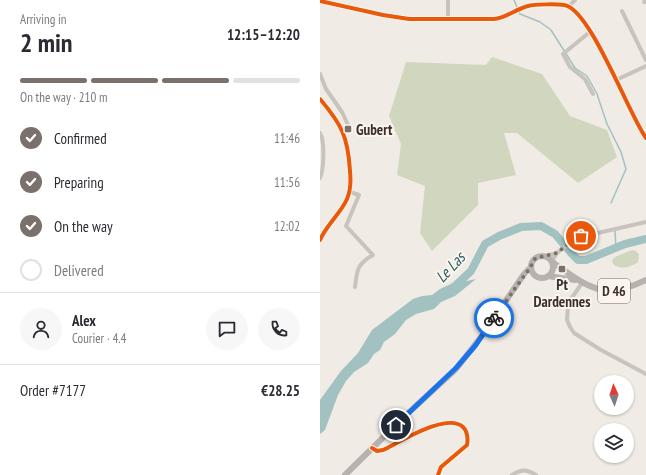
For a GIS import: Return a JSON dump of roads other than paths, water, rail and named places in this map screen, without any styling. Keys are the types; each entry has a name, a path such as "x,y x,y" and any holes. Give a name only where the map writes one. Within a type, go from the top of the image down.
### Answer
{"main road":[{"path":"345,475 456,368 478,342 519,284 524,274 531,267 533,260 542,255 546,256 552,262 553,269 548,276 544,278 537,276 527,278 519,284"},
{"name":"D 46","path":"552,262 580,282 596,289 626,289 646,280"},
{"path":"531,267 537,276"},
{"name":"D 46","path":"548,276 580,282"}],"street":[{"path":"448,0 448,20"},
{"path":"569,6 575,0"},
{"path":"320,1 389,16 418,20 497,19 531,5 569,6 591,31 638,127 646,138"},
{"path":"622,10 646,60"},
{"path":"591,31 562,54 570,67 585,79 593,94"},
{"path":"616,80 646,66"},
{"path":"320,74 326,89 342,112 348,125 348,129 344,133"},
{"path":"320,99 335,118 344,133 350,160 350,192 347,200 325,229 320,240"},
{"path":"320,133 322,136 323,149 322,172 320,178"},
{"path":"350,192 359,195 346,226 373,255 365,260 357,269 355,287"},
{"path":"546,256 558,252 576,238 646,222"},
{"path":"552,262 558,252"},
{"path":"580,282 568,306 567,320 574,333 601,350 646,374"},
{"path":"372,448 377,451 381,451 430,427 446,424 460,425 468,434 467,445 441,467 438,475"},
{"path":"512,475 518,471 524,470 536,475"}],"water":[{"path":"476,279 455,296 441,302 434,309 416,314 406,320 395,334 384,342 380,350 374,354 368,363 354,372 346,381 338,395 325,430 320,434 320,400 341,371 358,353 372,330 413,299 432,295 440,289 455,282"}],"waterway":[{"path":"514,0 520,14 540,22 551,30 575,68 587,76 597,94 607,124 621,152 626,169 611,203"},
{"name":"Le Las","path":"452,289 471,271 485,244 499,236 521,227 541,226 555,234 578,260 586,260 625,244 646,239"},
{"path":"615,231 616,248"}],"place":[{"name":"Gubert","path":"348,129"},
{"name":"Pt Dardennes","path":"562,269"}]}
